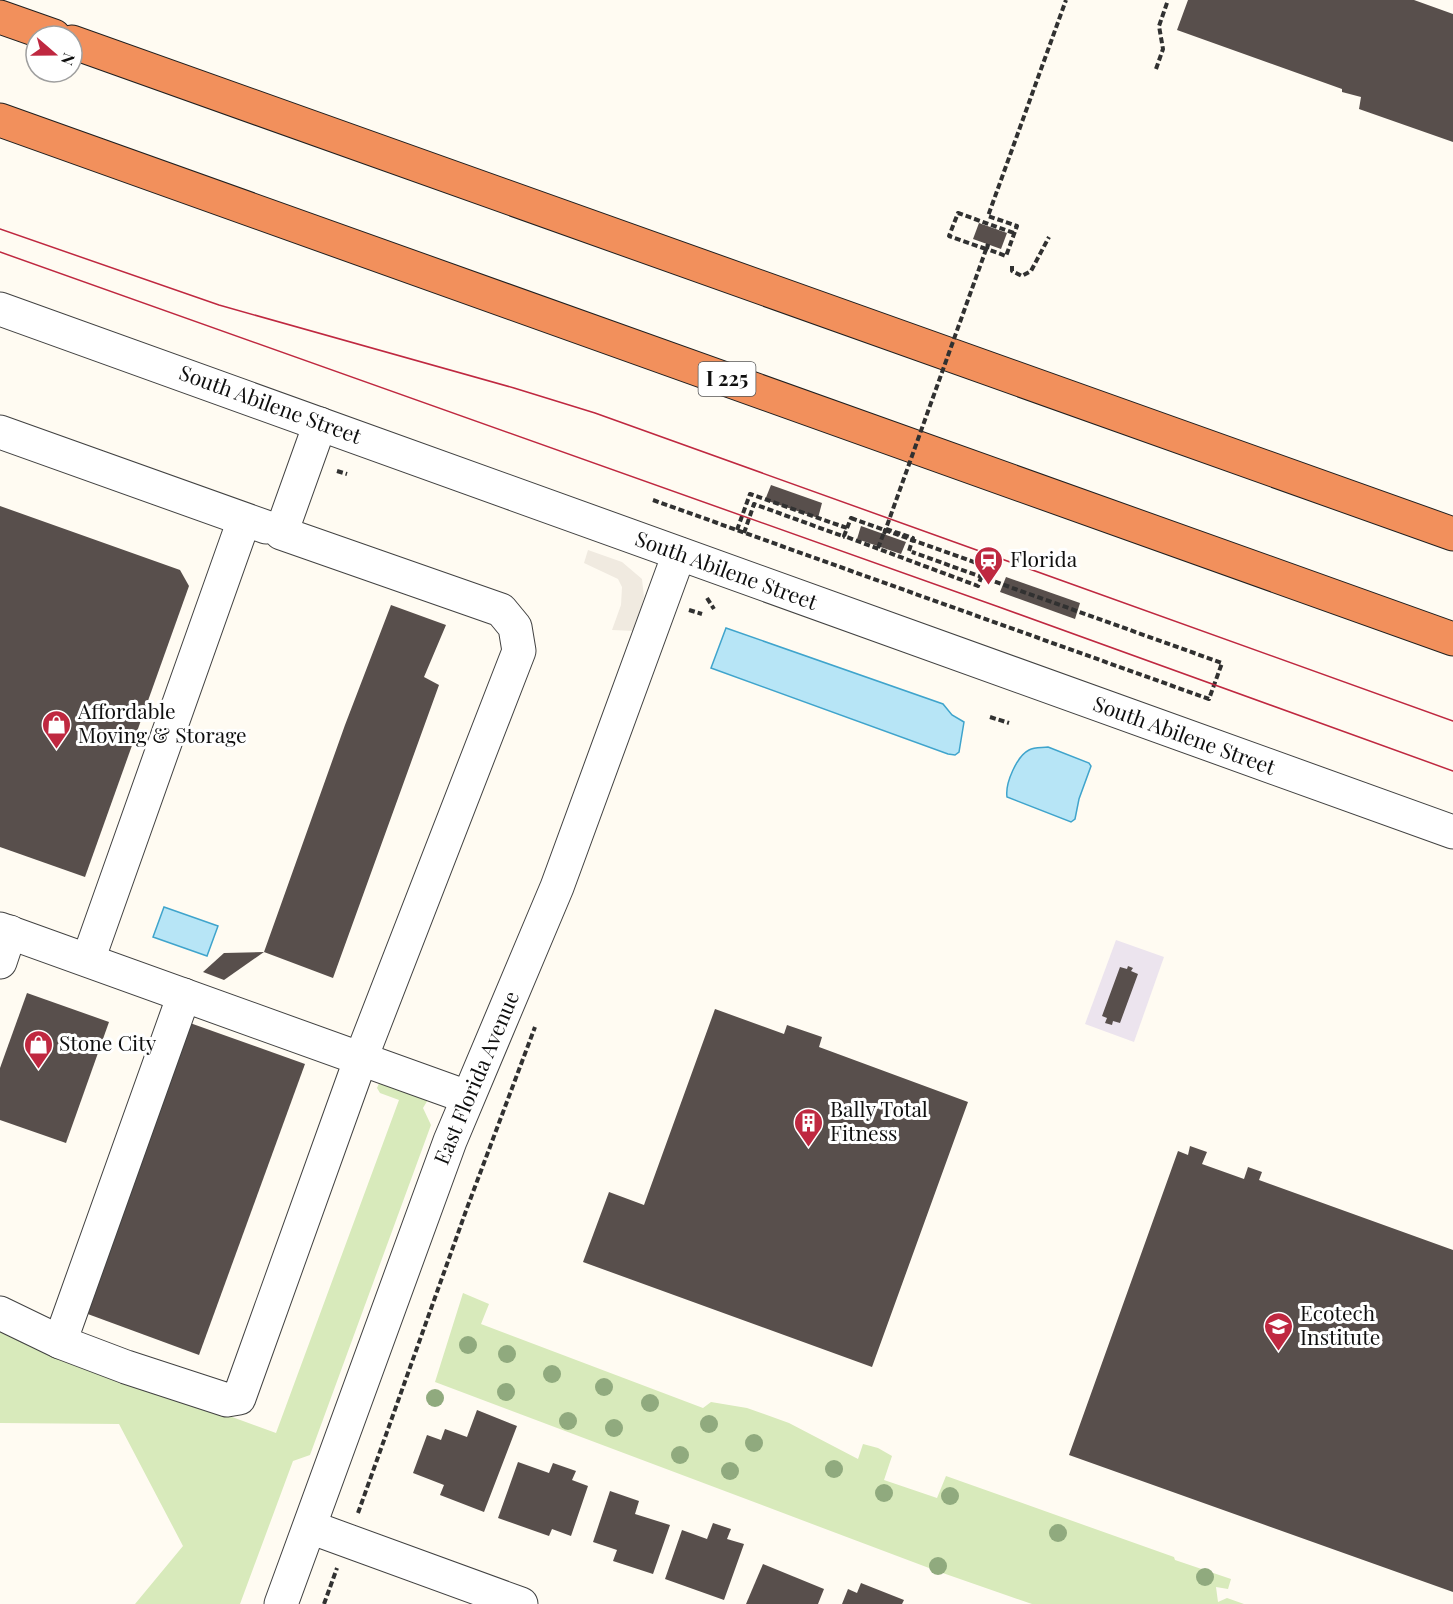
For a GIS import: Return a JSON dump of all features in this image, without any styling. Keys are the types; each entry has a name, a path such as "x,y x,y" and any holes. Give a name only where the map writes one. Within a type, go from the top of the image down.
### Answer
{"highway":[{"path":"0,17 24,25"},
{"path":"84,46 1453,534"},
{"name":"I 225","path":"0,120 1453,639"}],"street":[{"name":"South Abilene Street","path":"0,309 1453,832"},
{"path":"281,533 320,424"},
{"path":"0,432 501,610 515,627 519,651 361,1058 239,1398 227,1400 126,1367 60,1342 0,1313"},
{"path":"88,960 244,520"},
{"name":"East Florida Avenue","path":"281,1604 433,1184 467,1097 557,887 679,554"},
{"path":"3,941 88,960 467,1097"},
{"path":"60,1342 184,995"},
{"path":"310,1527 521,1604"}],"path":[{"path":"1014,233 958,213 950,236 987,247 987,249 1006,256 1017,226 988,216 1066,0"},
{"path":"1156,69 1164,50 1159,26 1168,0"},
{"path":"1012,266 1012,272 1022,276 1031,271 1049,237"},
{"path":"844,537 879,549 987,247"},
{"path":"737,530 750,494 847,528"},
{"path":"653,500 1209,699 1222,663 909,551 913,538 885,531"},
{"path":"744,533 754,504 844,537 978,586 985,566 851,518 844,537"},
{"path":"990,717 1009,723"},
{"path":"366,1491 467,1208 538,1019"},
{"path":"324,1604 331,1584"}],"shaded area":[{"path":"588,550 622,562 642,579 644,597 634,631 612,630 621,605 622,587 618,579 584,563"},
{"path":"1116,940 1164,957 1134,1042 1085,1024"}],"green space":[{"path":"380,1081 429,1098 423,1108 431,1125 310,1455 293,1461 240,1604 135,1604 183,1546 119,1424 0,1423 0,1332 276,1433 399,1100 380,1093 377,1088"},
{"path":"463,1293 489,1304 481,1324 703,1408 711,1402 747,1408 789,1423 858,1459 863,1444 878,1448 892,1456 884,1480 937,1498 946,1476 1231,1579 1228,1589 1216,1587 1218,1602 1227,1598 1244,1604 1032,1604 937,1571 435,1382"}],"water":[{"path":"726,628 943,704 952,715 964,722 959,752 955,755 948,754 711,668"},
{"path":"1048,747 1089,763 1091,766 1079,799 1075,819 1071,822 1007,797 1010,778 1020,758 1031,749"},
{"path":"164,907 218,926 207,956 153,937"}],"building":[{"path":"1188,0 1414,0 1453,14 1453,142 1359,109 1361,97 1342,92 1342,89 1177,30"},
{"path":"979,223 1007,233 1001,249 973,239"},
{"path":"771,485 822,503 818,518 765,500"},
{"path":"0,506 180,570 189,586 85,877 0,847"},
{"path":"861,526 906,542 901,554 857,539"},
{"path":"1006,577 1080,603 1075,619 1000,592"},
{"path":"391,605 446,625 424,677 439,685 333,978 264,952 345,725"},
{"path":"264,952 224,980 203,972 224,953"},
{"path":"1128,966 1133,968 1131,971 1138,974 1120,1023 1113,1021 1112,1025 1105,1023 1107,1018 1102,1016 1120,967 1127,969"},
{"path":"27,993 109,1022 66,1143 0,1120 0,1068"},
{"name":"Bally Total Fitness","path":"715,1009 784,1034 787,1025 822,1037 819,1047 968,1102 872,1367 583,1262 609,1192 644,1205"},
{"path":"190,1023 305,1064 199,1355 85,1313"},
{"name":"Ecotech Institute","path":"1190,1146 1207,1152 1202,1164 1244,1179 1248,1167 1262,1172 1259,1180 1453,1250 1453,1592 1069,1455 1178,1151 1188,1155"},
{"path":"477,1410 517,1426 484,1512 440,1495 444,1485 413,1473 427,1435 441,1440 445,1429 467,1437"},
{"path":"518,1462 549,1473 553,1463 576,1471 572,1480 588,1486 571,1536 552,1529 549,1536 498,1518"},
{"path":"610,1491 639,1501 635,1514 670,1525 653,1574 613,1561 617,1550 593,1542"},
{"path":"713,1523 731,1529 727,1539 744,1544 724,1600 665,1579 682,1530 707,1539"},
{"path":"763,1564 824,1589 818,1604 746,1604"},
{"path":"861,1583 904,1600 902,1604 842,1604 848,1589 857,1593"}],"tram line":[{"path":"0,229 219,305 595,413 1453,721"},
{"path":"0,252 1453,771"}],"place":[{"name":"Florida","path":"989,586"},
{"name":"Affordable Moving & Storage","path":"57,750"},
{"name":"Stone City","path":"38,1070"},
{"name":"Bally Total Fitness","path":"809,1148"},
{"name":"Ecotech Institute","path":"1279,1352"}]}
